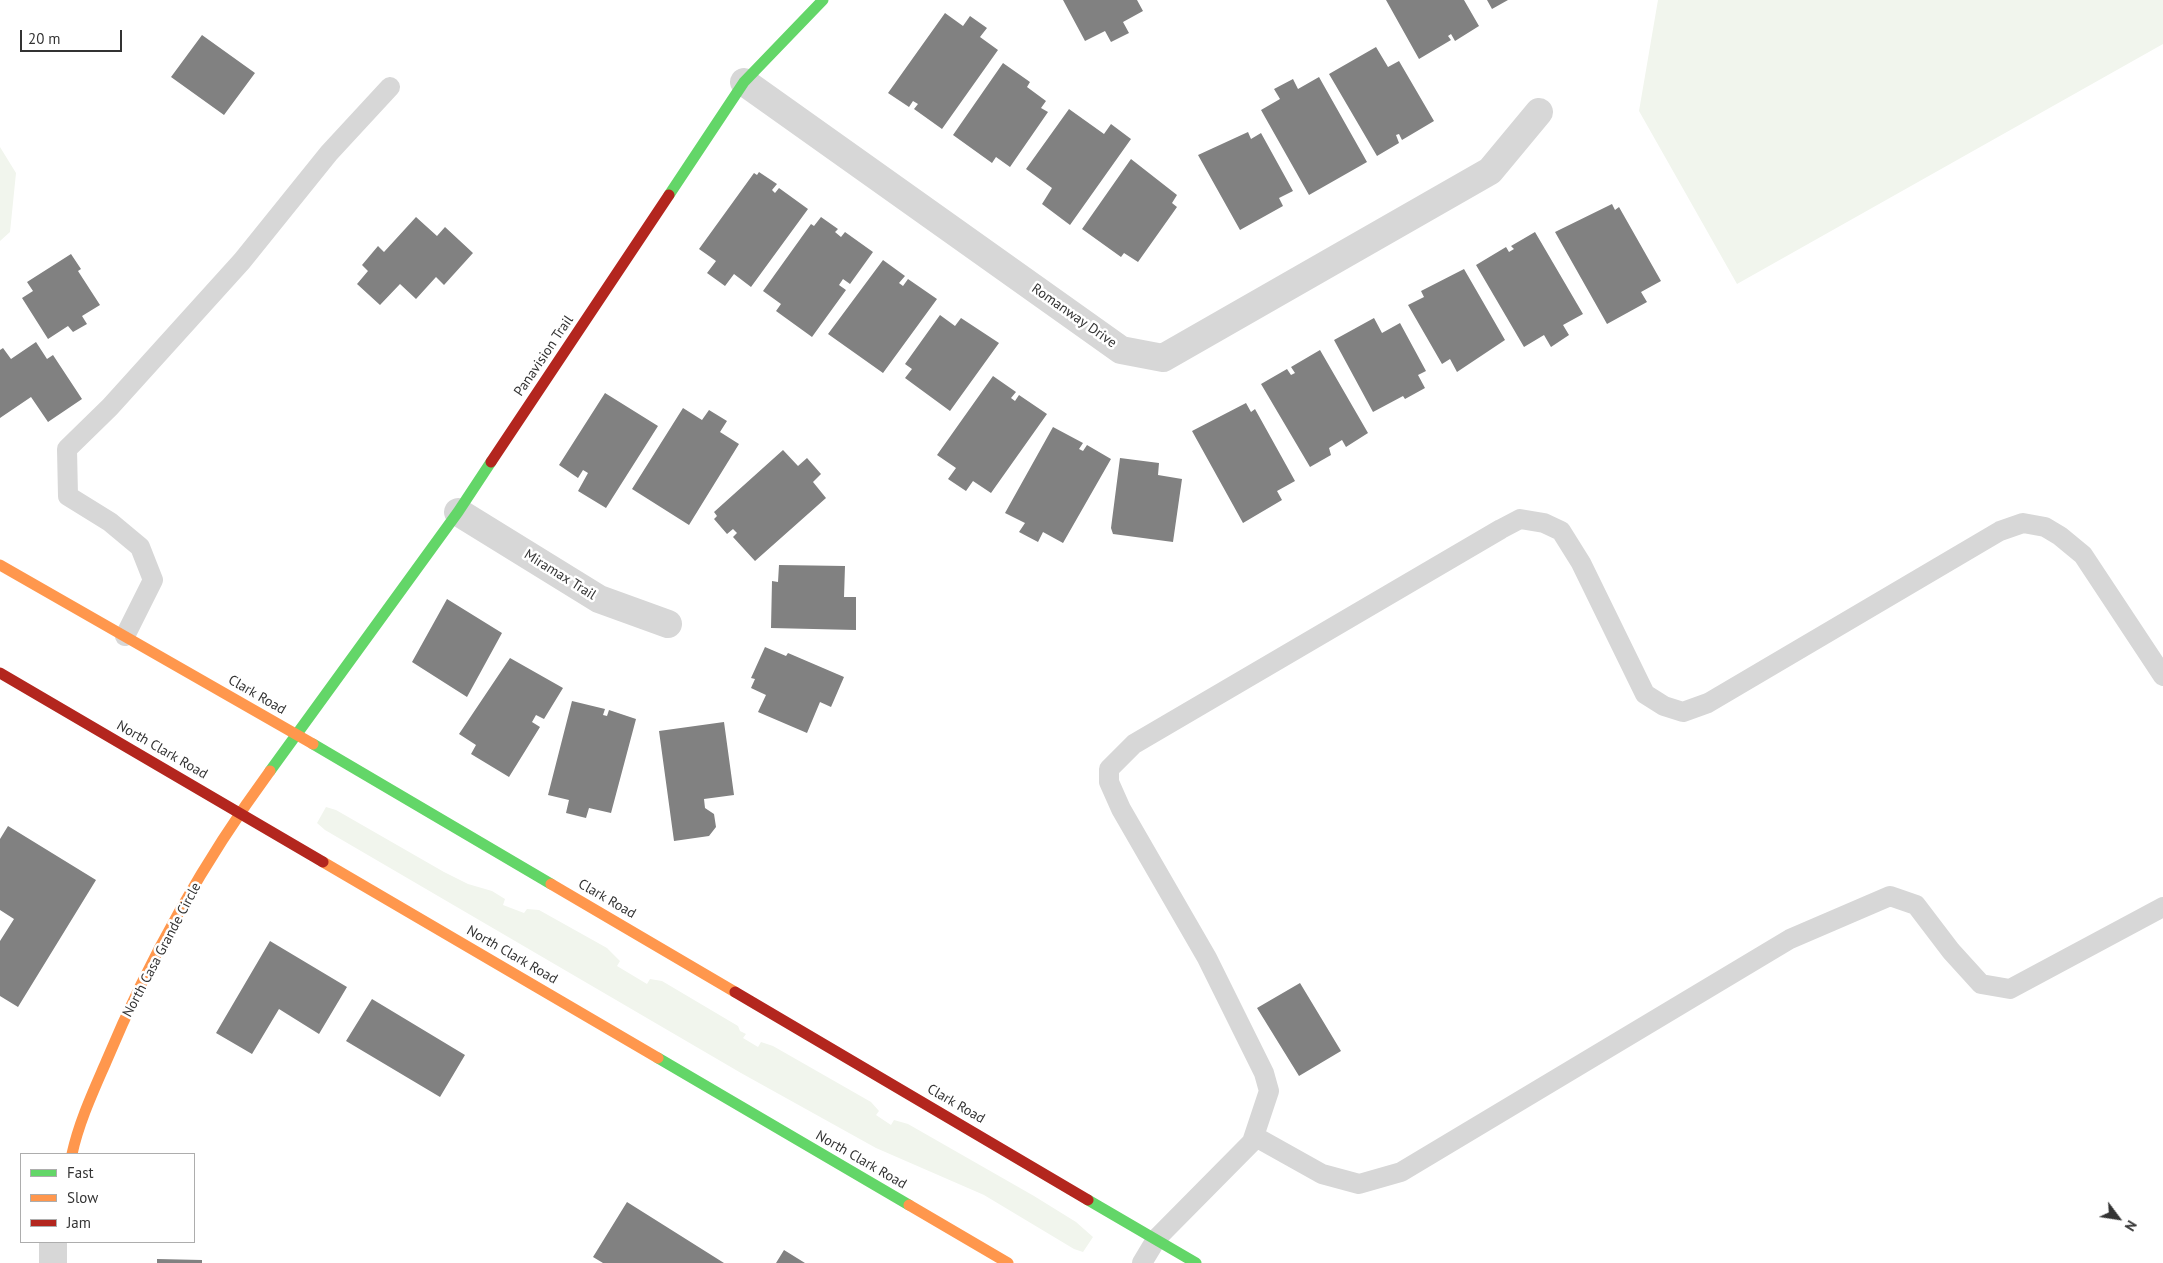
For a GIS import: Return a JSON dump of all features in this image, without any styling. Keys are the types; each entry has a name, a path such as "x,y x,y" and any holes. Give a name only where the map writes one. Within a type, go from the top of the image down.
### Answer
{"main road":[{"name":"Panavision Trail","path":"296,735 458,512 744,82 823,0"},
{"name":"Clark Road","path":"0,565 296,735 1157,1238 1196,1263"},
{"name":"North Clark Road","path":"0,673 240,812 998,1260"},
{"name":"North Casa Grande Circle","path":"72,1153 77,1130 117,1035 171,926 240,812 296,735"}],"street":[{"name":"Romanway Drive","path":"744,82 1121,350 1163,358 1490,171 1539,112"},
{"name":"Miramax Trail","path":"458,512 599,599 668,624"},
{"path":"53,1243 53,1263"}],"lane":[{"path":"125,636 153,580 140,547 110,522 68,496 67,449 110,407 242,261 329,153 390,87"},
{"path":"1142,1263 1157,1238 1252,1142 1269,1091 1264,1073 1207,958 1121,809 1108,782 1109,769 1134,744 1501,529 1520,519 1544,524 1560,532 1581,563 1645,694 1664,706 1683,712 1708,703 2000,531 2023,524 2045,527 2060,536 2082,555 2163,676"},
{"path":"1254,1136 1322,1174 1359,1184 1401,1172 1790,939 1890,896 1916,905 1951,951 1981,984 2010,989 2163,906"}],"shaded area":[{"path":"1658,0 2163,0 2163,44 1737,284 1639,111"},
{"path":"0,147 16,173 10,232 0,241"},
{"path":"326,807 336,810 444,872 468,884 492,891 505,899 503,905 524,913 527,909 539,910 607,948 620,961 617,966 647,984 650,979 662,981 738,1026 740,1031 746,1034 743,1038 758,1047 761,1042 773,1046 871,1102 879,1111 876,1115 891,1125 894,1120 908,1124 1034,1196 1076,1222 1093,1237 1083,1252 1074,1249 984,1195 876,1148 741,1073 325,830 317,823"}],"building":[{"path":"1063,0 1137,0 1143,11 1123,22 1129,33 1111,42 1105,31 1085,41"},
{"path":"1386,0 1464,0 1479,26 1455,41 1451,34 1448,36 1451,40 1419,59"},
{"path":"1487,0 1508,0 1492,9"},
{"path":"945,13 963,26 970,16 987,28 980,37 998,50 942,129 914,109 918,104 913,101 909,107 888,93"},
{"path":"202,35 255,73 224,115 171,77"},
{"path":"1376,47 1388,67 1399,61 1434,121 1402,140 1399,134 1396,135 1399,143 1377,156 1329,74"},
{"path":"1003,63 1030,82 1027,87 1046,101 1041,108 1048,112 1010,167 996,157 992,163 953,135"},
{"path":"1319,77 1367,162 1309,195 1261,110 1280,99 1274,89 1293,79 1298,89"},
{"path":"1069,109 1104,134 1111,124 1131,139 1070,225 1042,204 1052,188 1026,169"},
{"path":"1248,132 1251,139 1261,133 1293,191 1279,198 1283,206 1240,230 1198,155"},
{"path":"1131,159 1177,195 1172,203 1177,207 1138,262 1124,253 1121,257 1082,229"},
{"path":"759,172 777,184 772,190 775,193 779,188 808,209 751,287 734,274 725,286 707,273 716,261 699,249 754,173 757,175"},
{"path":"1612,204 1615,210 1619,207 1661,281 1641,292 1647,302 1607,324 1555,232"},
{"path":"416,217 437,236 445,227 473,253 444,285 436,277 416,299 400,284 380,305 357,284 368,271 362,265 378,246 384,252"},
{"path":"821,217 838,229 835,232 841,237 845,232 873,252 850,284 843,279 839,285 846,290 812,337 776,311 781,304 763,291 811,224 814,226"},
{"path":"1535,232 1583,314 1563,325 1569,335 1551,347 1544,335 1524,347 1476,265 1506,247 1509,252 1514,249 1511,246"},
{"path":"71,254 81,269 78,271 100,305 82,316 87,324 73,332 68,326 48,339 22,298 33,291 27,282"},
{"path":"883,260 905,276 899,283 903,286 908,279 937,299 883,373 828,334"},
{"path":"1464,269 1505,340 1457,372 1450,359 1442,364 1408,305 1424,297 1421,291"},
{"path":"940,315 955,326 961,318 999,343 950,411 905,378 912,369 905,364"},
{"path":"1374,318 1382,333 1400,323 1426,371 1418,375 1425,388 1405,399 1403,396 1373,412 1334,340"},
{"path":"36,342 47,359 53,355 82,399 48,422 31,397 0,418 0,350 3,348 11,359"},
{"path":"1320,350 1368,433 1346,447 1342,440 1329,448 1331,455 1310,467 1261,384 1287,369 1291,375 1295,373 1291,367"},
{"path":"993,376 1016,392 1011,398 1015,401 1019,395 1047,414 991,493 973,481 966,491 948,479 956,468 937,455"},
{"path":"605,393 658,426 606,508 578,491 588,473 583,470 578,478 559,465"},
{"path":"1246,403 1251,412 1255,409 1295,481 1277,491 1282,500 1243,523 1192,431"},
{"path":"683,408 702,420 709,410 727,421 720,432 739,444 689,525 632,489"},
{"path":"1053,427 1083,443 1079,449 1083,451 1087,445 1111,459 1063,543 1043,532 1038,542 1019,532 1025,523 1005,513"},
{"path":"783,450 798,466 807,458 821,474 813,482 826,498 755,561 733,537 737,533 733,529 727,534 714,519 717,516 714,512"},
{"path":"1120,458 1159,463 1158,475 1182,479 1173,542 1113,534 1111,528"},
{"path":"779,565 845,566 844,597 856,597 856,630 771,628 772,581 778,582"},
{"path":"447,599 502,633 467,697 412,662"},
{"path":"765,647 786,656 788,653 844,677 831,707 820,702 807,733 758,712 766,695 751,688 755,679 751,678"},
{"path":"510,658 563,688 544,719 536,715 532,722 540,727 509,777 471,754 476,745 459,734"},
{"path":"572,701 605,709 603,715 607,716 609,710 636,719 611,813 589,808 586,818 566,813 569,800 548,795"},
{"path":"724,722 734,795 704,799 705,808 714,814 716,827 709,836 674,841 659,731"},
{"path":"8,826 96,880 18,1007 0,996 0,941 14,919 0,910 0,839"},
{"path":"270,941 347,987 319,1034 279,1009 252,1054 216,1033"},
{"path":"1300,983 1341,1051 1299,1076 1257,1008"},
{"path":"372,999 465,1055 440,1097 346,1041"},
{"path":"627,1202 724,1263 603,1263 593,1257"},
{"path":"784,1250 805,1263 776,1263"},
{"path":"157,1259 202,1260 202,1263 157,1263"}],"traffic: fast":[{"path":"669,195 744,82 823,0"},
{"path":"270,771 458,512 491,462"},
{"path":"313,744 551,884"},
{"path":"658,1058 909,1205"},
{"path":"1088,1200 1196,1263"}],"traffic: slow":[{"path":"0,565 313,744"},
{"path":"72,1153 82,1119 96,1085 159,948 200,875 270,771"},
{"path":"323,862 658,1058"},
{"path":"551,884 735,992"},
{"path":"909,1205 1008,1263"}],"traffic: jam":[{"path":"491,462 669,195"},
{"path":"0,673 323,862"},
{"path":"735,992 1088,1200"}]}
